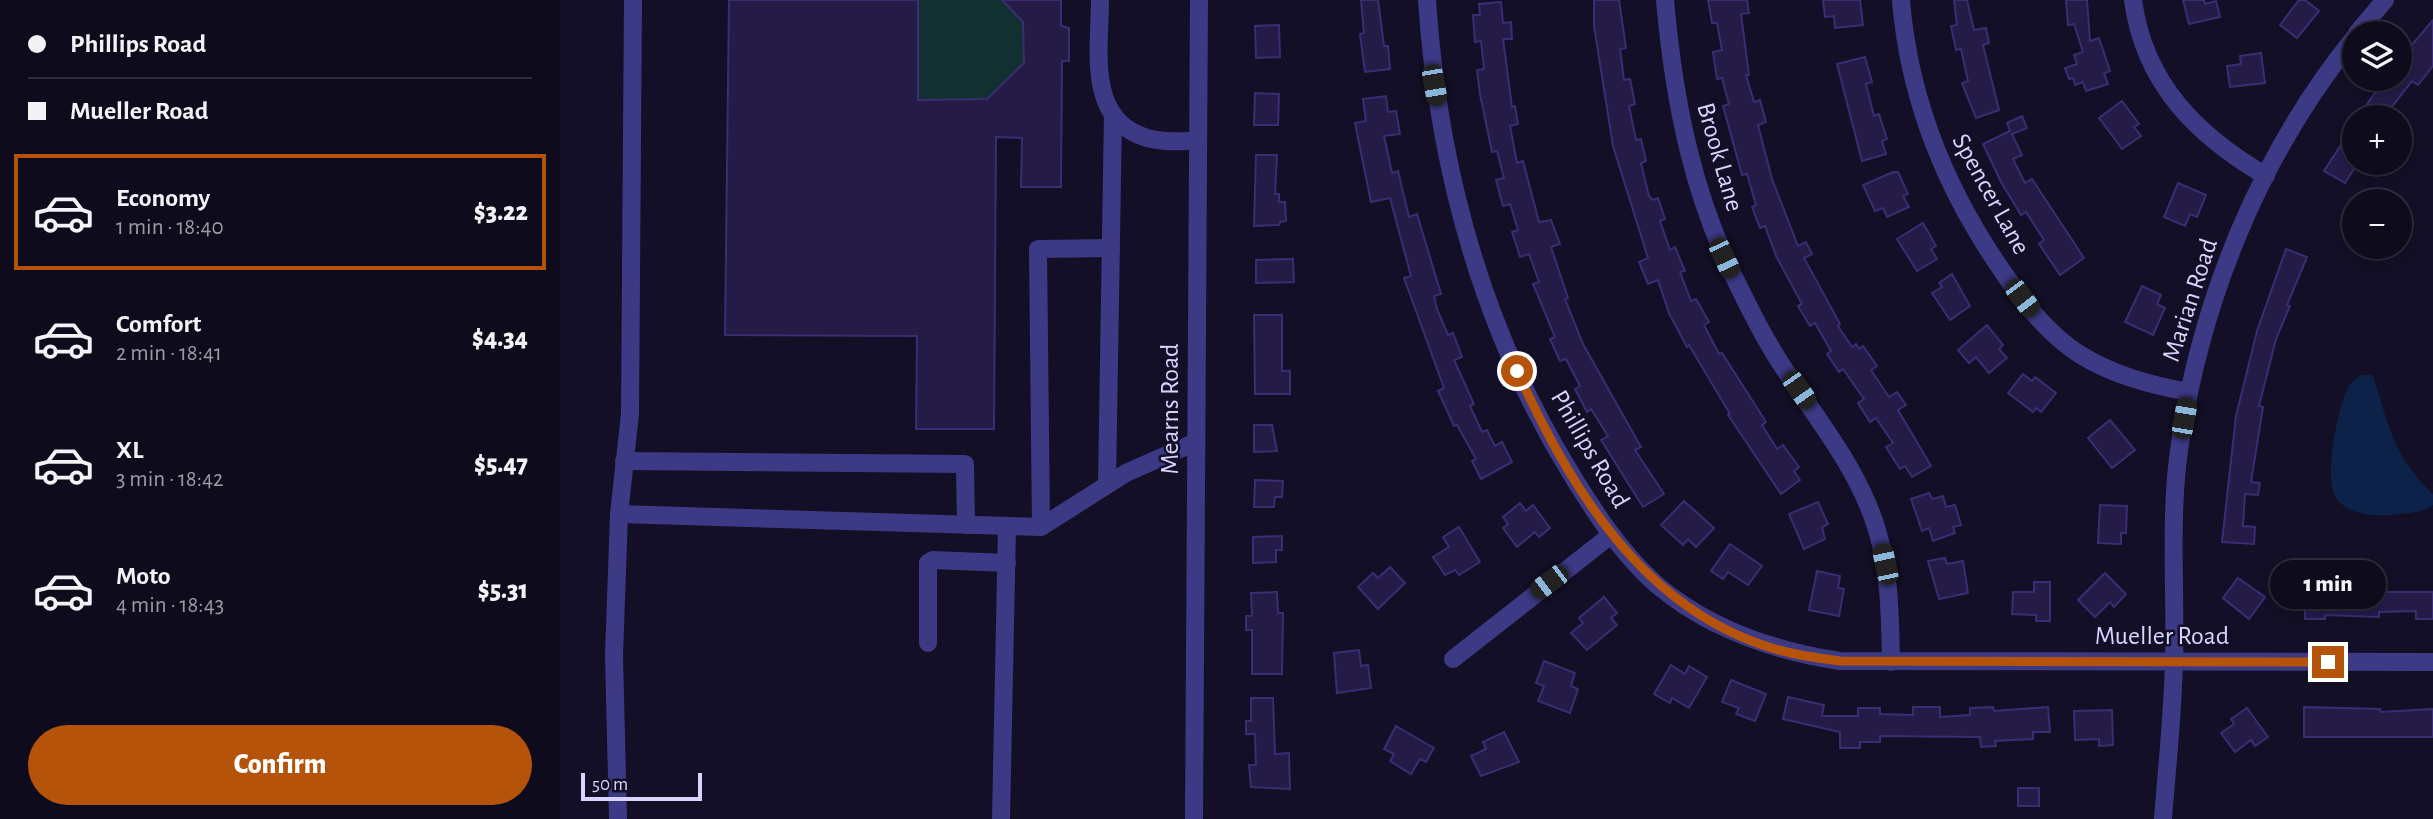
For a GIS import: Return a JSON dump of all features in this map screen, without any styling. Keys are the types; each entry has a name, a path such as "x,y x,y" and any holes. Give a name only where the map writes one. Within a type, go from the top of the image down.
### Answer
{"street":[{"path":"618,819 614,655 619,514 630,414 633,0"},
{"path":"1100,0 1100,80 1104,101 1113,114 1120,123 1139,135 1161,140 1198,141"},
{"name":"Mearns Road","path":"1194,819 1199,0"},
{"name":"Phillips Road","path":"1427,0 1434,85 1445,149 1476,267 1509,354 1533,405 1559,454 1611,535 1635,564 1673,597 1751,639 1798,655 1840,661 1891,662"},
{"name":"Brook Lane","path":"1665,0 1671,71 1686,146 1724,258 1771,348 1836,443 1869,506 1878,532 1889,590 1891,662"},
{"name":"Spencer Lane","path":"1901,0 1914,85 1934,148 1966,214 2032,312 2077,353 2121,376 2189,392"},
{"path":"2133,0 2141,42 2165,91 2205,136 2266,176"},
{"path":"2367,21 2385,0"},
{"name":"Marian Road","path":"2163,819 2174,662 2175,501 2189,392 2197,354 2228,259 2266,176 2304,107 2342,55"},
{"path":"1107,485 1113,114"},
{"path":"1041,527 1038,249 1111,248"},
{"path":"619,514 1041,527 1107,485 1196,442"},
{"path":"624,461 965,464 966,525"},
{"path":"1001,819 1007,526"},
{"path":"1453,659 1611,535"},
{"path":"928,643 928,563 933,560 1007,563"},
{"name":"Mueller Road","path":"1891,662 2433,662"}],"green space":[{"path":"918,0 1002,0 1023,22 1024,63 987,99 918,100"}],"water":[{"path":"2361,375 2373,375 2388,425 2401,453 2409,467 2433,494 2433,505 2428,508 2418,512 2368,515 2347,508 2336,498 2331,475 2337,425 2349,386"}],"building":[{"path":"729,0 918,0 918,100 987,99 1024,63 1023,22 1002,0 1061,0 1061,26 1069,28 1069,61 1062,61 1061,187 1021,187 1022,138 996,137 994,429 916,429 917,336 725,335"},
{"path":"1361,0 1378,0 1390,69 1365,72 1360,34 1364,33"},
{"path":"1594,0 1619,0 1626,48 1620,49 1624,80 1630,79 1635,104 1629,106 1636,140 1641,139 1646,161 1641,163 1649,196 1653,200 1658,198 1665,219 1660,221 1670,250 1675,247 1685,271 1680,272 1691,301 1696,299 1709,322 1704,325 1719,354 1722,353 1766,422 1762,425 1777,449 1783,445 1799,467 1794,471 1800,480 1781,494 1728,415 1730,414 1689,345 1687,347 1669,313 1658,280 1648,284 1639,262 1648,258 1613,146 1594,26"},
{"path":"1708,0 1747,0 1749,13 1741,14 1749,75 1746,75 1754,102 1760,100 1766,122 1758,125 1772,179 1798,246 1806,242 1812,254 1804,258 1840,324 1838,326 1852,347 1856,344 1859,349 1863,346 1877,366 1871,370 1889,397 1897,392 1906,405 1898,410 1931,466 1912,477 1905,466 1900,469 1886,447 1893,443 1876,418 1870,422 1858,403 1864,399 1843,369 1839,372 1827,354 1831,351 1815,323 1810,326 1798,306 1802,304 1776,256 1765,226 1760,228 1752,207 1756,205 1747,174 1742,175 1723,106 1729,104 1722,78 1717,79 1713,52 1722,50 1717,23 1712,23"},
{"path":"1823,0 1860,0 1863,25 1835,28 1834,16 1825,17"},
{"path":"1954,0 1967,0 1974,30 1986,28 1989,43 1983,45 1999,110 1976,118 1962,83 1968,81 1961,49 1956,50 1951,26 1957,25"},
{"path":"2066,0 2087,0 2090,41 2099,38 2110,71 2104,73 2108,84 2086,91 2083,82 2075,85 2073,78 2069,79 2065,68 2077,64 2074,55 2083,52 2074,24 2068,25"},
{"path":"2183,0 2204,0 2205,4 2216,1 2220,17 2189,24"},
{"path":"2299,0 2305,0 2319,11 2297,38 2280,25"},
{"path":"1501,2 1503,23 1511,22 1512,39 1503,39 1512,107 1515,106 1518,124 1510,126 1517,163 1523,161 1539,222 1551,220 1560,244 1551,247 1568,298 1565,299 1583,344 1641,447 1635,450 1664,494 1643,507 1601,440 1608,436 1591,409 1587,412 1575,389 1580,386 1566,359 1560,361 1550,339 1555,337 1533,284 1539,282 1529,254 1520,257 1512,232 1518,230 1510,204 1503,206 1496,180 1504,178 1497,151 1492,152 1480,94 1477,70 1484,69 1481,41 1475,42 1473,15 1480,15 1479,4"},
{"path":"2433,20 2433,66 2418,85 2412,81 2412,45"},
{"path":"1279,25 1280,57 1256,58 1255,26"},
{"path":"2261,53 2265,83 2230,87 2227,66 2241,64 2240,56"},
{"path":"1865,57 1872,82 1866,84 1874,116 1879,114 1887,139 1882,141 1886,154 1862,161 1837,64"},
{"path":"2376,91 2404,91 2393,105 2367,105"},
{"path":"1255,93 1279,94 1278,125 1254,125"},
{"path":"1386,96 1388,112 1396,111 1400,134 1384,136 1392,173 1398,171 1409,217 1417,214 1441,294 1434,296 1437,309 1448,335 1453,333 1462,357 1454,360 1474,404 1470,406 1482,432 1487,430 1495,446 1502,442 1512,462 1481,479 1472,461 1476,459 1457,425 1454,426 1438,391 1444,388 1404,278 1411,276 1390,198 1371,202 1355,123 1366,121 1363,99"},
{"path":"2122,101 2139,124 2134,127 2141,136 2122,149 2099,118"},
{"path":"2022,116 2027,128 2012,134 2022,155 2013,159 2025,183 2032,179 2084,258 2060,275 2039,244 2044,240 2026,212 2021,215 1983,144 2010,131 2007,123"},
{"path":"2342,143 2342,175 2350,175 2345,183 2324,171"},
{"path":"1256,155 1277,155 1275,194 1279,194 1279,202 1285,202 1286,221 1280,222 1279,225 1254,226"},
{"path":"1898,172 1908,194 1903,196 1909,207 1887,217 1883,208 1875,211 1863,185"},
{"path":"2178,183 2206,195 2197,217 2190,214 2185,226 2164,217"},
{"path":"1923,223 1936,246 1931,249 1937,259 1917,271 1897,239"},
{"path":"2286,249 2307,257 2276,339 2259,406 2263,407 2251,482 2260,483 2258,495 2245,494 2243,526 2255,527 2254,544 2222,542 2236,416 2257,331"},
{"path":"1293,259 1294,282 1256,283 1256,260"},
{"path":"1952,274 1970,306 1950,320 1932,293 1942,287 1939,283"},
{"path":"2142,286 2161,295 2157,304 2165,308 2153,335 2125,322"},
{"path":"1254,315 1282,315 1282,371 1290,371 1290,394 1255,394"},
{"path":"1987,325 2003,345 1999,349 2007,358 1989,373 1976,357 1969,363 1958,350"},
{"path":"2023,374 2032,381 2035,377 2056,393 2041,412 2036,408 2033,412 2008,393"},
{"path":"2110,420 2135,450 2112,468 2088,438"},
{"path":"1254,425 1272,425 1277,451 1254,452"},
{"path":"1255,480 1283,481 1282,497 1275,497 1274,507 1254,507"},
{"path":"1929,493 1932,499 1943,496 1946,507 1955,505 1961,525 1953,527 1955,533 1933,541 1929,528 1922,531 1911,499"},
{"path":"1684,501 1714,528 1696,547 1688,539 1683,545 1661,525"},
{"path":"1818,502 1828,524 1822,527 1825,539 1804,549 1789,514"},
{"path":"1520,503 1526,511 1533,505 1550,528 1539,537 1535,532 1517,547 1503,528 1508,524 1503,517"},
{"path":"2100,505 2127,506 2126,533 2121,533 2121,544 2098,543"},
{"path":"1459,527 1480,562 1459,575 1455,570 1445,575 1433,557 1449,547 1443,537"},
{"path":"1282,536 1282,550 1276,550 1276,562 1253,563 1253,537"},
{"path":"1730,544 1762,566 1748,585 1728,572 1723,579 1711,571"},
{"path":"1945,558 1947,564 1963,561 1968,593 1939,599 1928,561"},
{"path":"1390,567 1405,583 1378,609 1358,587 1373,573 1378,578"},
{"path":"1817,571 1840,576 1838,588 1844,589 1839,616 1809,610"},
{"path":"2105,573 2126,594 2114,607 2110,602 2095,617 2078,600"},
{"path":"2238,578 2265,597 2249,619 2223,598"},
{"path":"2034,582 2050,582 2050,621 2036,621 2036,615 2012,614 2013,592 2034,592"},
{"path":"1277,592 1278,613 1283,613 1282,674 1252,674 1252,630 1246,630 1246,616 1252,616 1251,593"},
{"path":"2305,592 2433,592 2433,619 2416,619 2416,611 2379,612 2379,617 2325,615 2325,619 2305,619"},
{"path":"1604,597 1617,613 1611,618 1617,625 1587,650 1571,633 1583,623 1579,618"},
{"path":"1359,650 1361,666 1368,665 1371,688 1337,693 1334,653"},
{"path":"1544,661 1575,673 1571,686 1578,689 1570,713 1538,701 1544,686 1536,683"},
{"path":"1671,665 1685,674 1689,666 1707,677 1689,708 1672,698 1670,703 1654,694"},
{"path":"1731,680 1766,694 1755,721 1736,714 1739,708 1722,702"},
{"path":"1788,697 1824,705 1822,716 1858,716 1858,708 1880,708 1880,714 1913,715 1913,707 1940,707 1940,717 1970,715 1970,708 1993,707 1994,711 2048,707 2050,732 2033,732 2033,739 1995,741 1996,746 1981,747 1980,737 1880,736 1880,742 1860,742 1860,748 1840,748 1840,732 1783,719"},
{"path":"1251,698 1273,698 1275,754 1289,753 1290,789 1251,787 1249,765 1256,765 1255,734 1246,734 1246,721 1251,721"},
{"path":"2304,707 2380,709 2381,712 2433,709 2433,737 2304,737"},
{"path":"2247,708 2268,737 2255,746 2251,740 2235,752 2221,733 2234,724 2231,719"},
{"path":"2112,710 2113,745 2099,746 2099,739 2075,740 2074,711"},
{"path":"1396,726 1434,748 1426,762 1420,759 1411,774 1390,761 1394,754 1384,749"},
{"path":"1504,732 1519,762 1481,776 1471,756 1486,749 1483,742"},
{"path":"2018,788 2039,788 2039,806 2018,806"}],"route":[{"path":"1517,371 1559,454 1584,495 1635,564 1673,597 1693,610 1770,648 1840,661 2328,662"}]}
